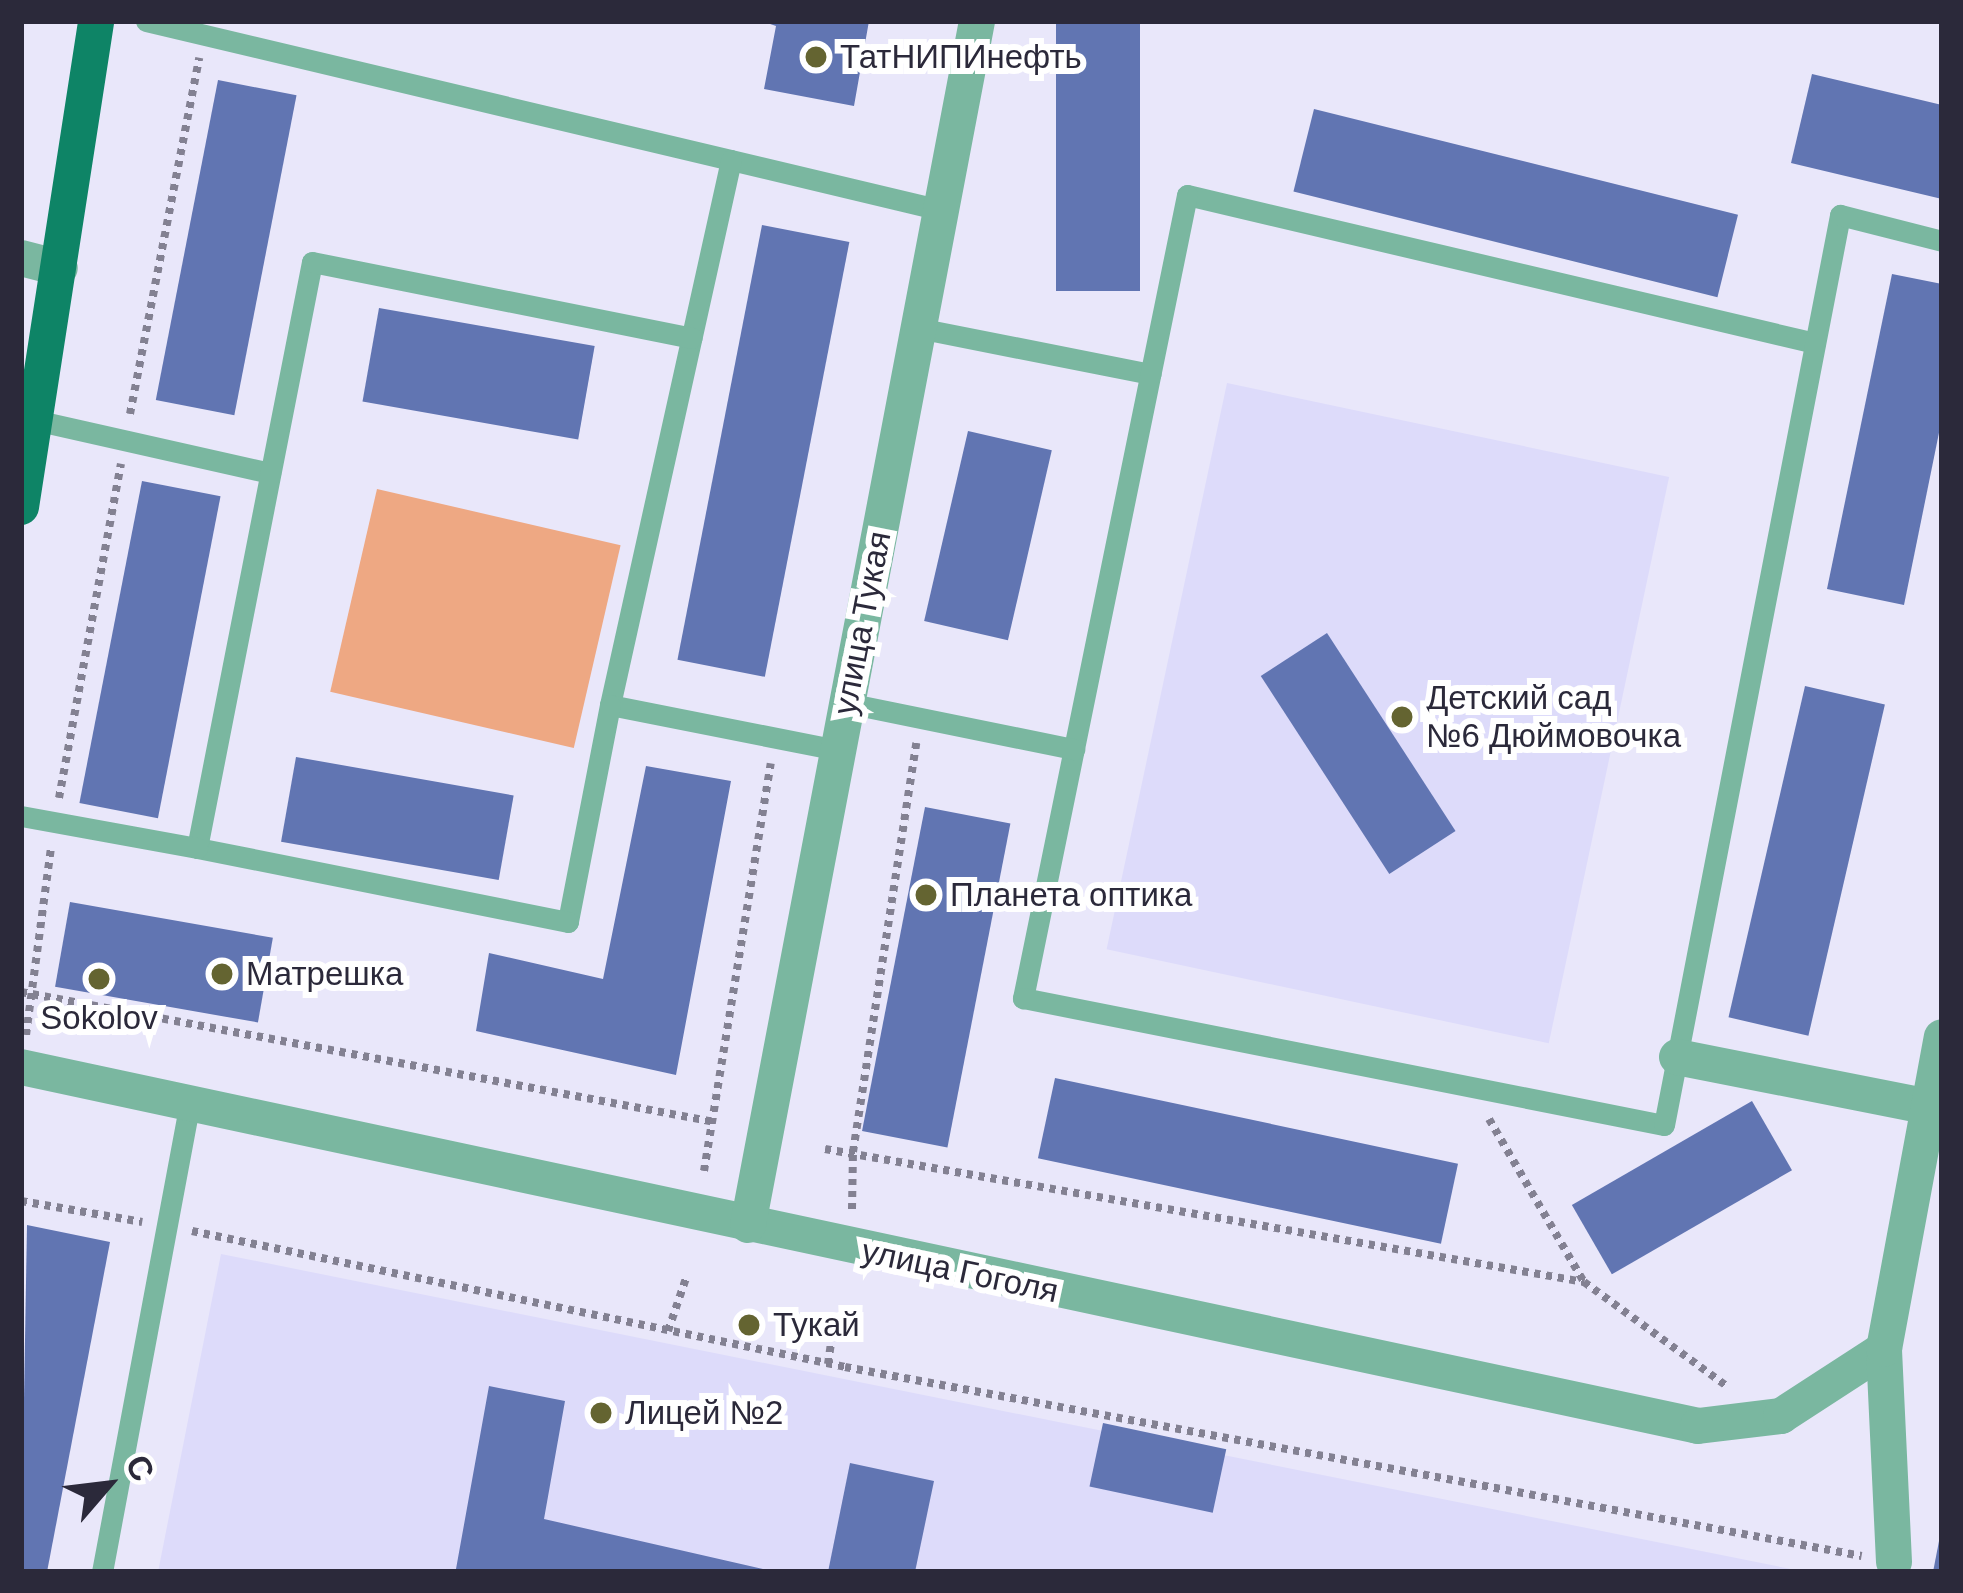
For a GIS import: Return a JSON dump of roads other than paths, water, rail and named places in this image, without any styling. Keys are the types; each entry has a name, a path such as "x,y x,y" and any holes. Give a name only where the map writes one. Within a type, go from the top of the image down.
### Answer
{"main road":[{"path":"21,507 39,421 32,377 60,268 96,21"}],"street":[{"name":"улица Тукая","path":"748,1226 977,21"},
{"path":"21,258 60,268"},
{"path":"1894,1562 1884,1349 1924,1225 1929,1107 1942,1037"},
{"name":"улица Гоголя","path":"23,1055 190,1101 748,1226 1698,1426 1781,1417 1884,1349"},
{"path":"1677,1058 1929,1107"}],"lane":[{"path":"146,21 941,210"},
{"path":"21,816 568,922 610,705 731,160"},
{"path":"1815,343 1187,195 1023,998 1664,1125 1840,215 1942,241"},
{"path":"197,848 312,262 692,338"},
{"path":"918,328 1151,374"},
{"path":"39,421 270,473"},
{"path":"848,703 1074,749"},
{"path":"610,705 838,750"},
{"path":"102,1572 190,1101"}],"place":[{"name":"ТатНИПИнефть","path":"816,57"},
{"name":"Детский сад №6 Дюймовочка","path":"1402,717"},
{"name":"Планета оптика","path":"926,895"},
{"name":"Матрешка","path":"222,974"},
{"name":"Sokolov","path":"99,979"},
{"name":"Тукай","path":"749,1325"},
{"name":"Лицей №2","path":"601,1413"}]}
